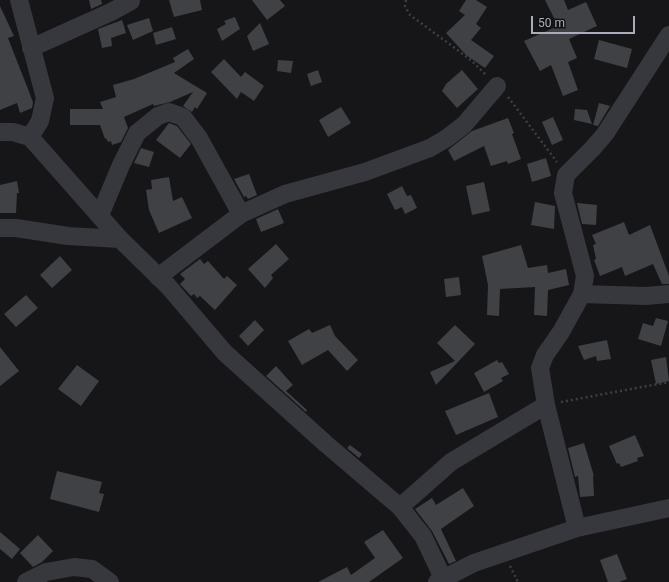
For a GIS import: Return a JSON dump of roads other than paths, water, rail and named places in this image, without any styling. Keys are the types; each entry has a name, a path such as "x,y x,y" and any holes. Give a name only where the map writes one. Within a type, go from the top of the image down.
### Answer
{"street":[{"path":"19,0 45,98 40,121 30,137"},
{"path":"31,48 108,6 131,1"},
{"path":"577,528 546,405 540,368 544,356 561,332 582,294 585,276 563,193 566,175 594,148 605,134 669,35"},
{"path":"158,277 241,214 285,194 366,172 430,148 447,138 464,125 497,86"},
{"path":"100,215 121,165 137,133 158,116 169,112 183,117 199,138 241,214"},
{"path":"0,132 13,132 30,137 120,239 168,286 225,352 326,444 400,507 423,536 440,580 474,563 577,528 669,508"},
{"path":"0,228 16,228 68,236 120,239"},
{"path":"582,294 646,296 669,294"},
{"path":"400,507 451,462 546,405"},
{"path":"26,582 46,572 74,567 92,569 110,582"}]}
